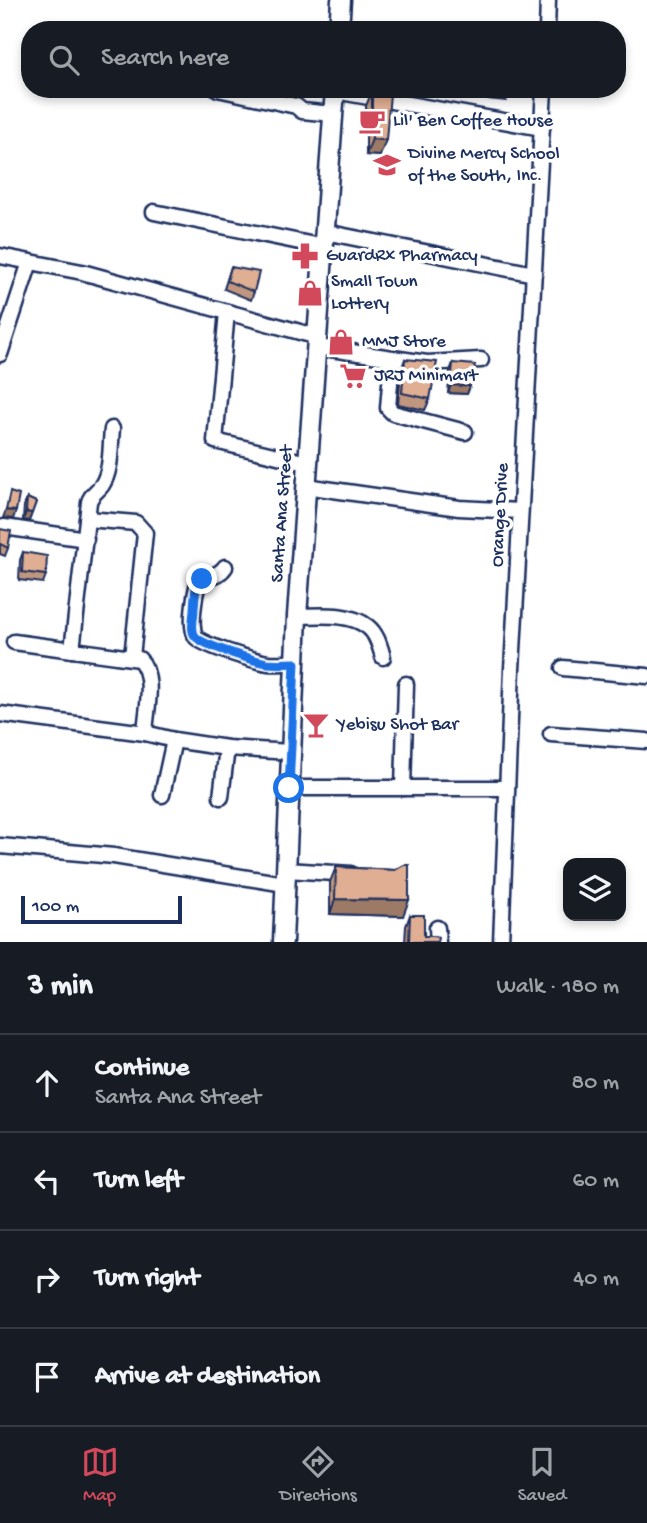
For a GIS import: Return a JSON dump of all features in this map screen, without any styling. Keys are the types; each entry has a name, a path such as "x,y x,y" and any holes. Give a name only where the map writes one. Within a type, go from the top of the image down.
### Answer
{"main road":[{"path":"340,21 341,0"},
{"name":"Santa Ana Street","path":"283,942 296,616 334,98"}],"street":[{"path":"547,21 548,0"},
{"path":"259,98 296,106 302,111 333,114"},
{"path":"379,98 542,128"},
{"name":"Orange Drive","path":"500,942 520,511 544,98"},
{"path":"154,212 534,274"},
{"path":"0,256 82,272 227,312 317,342 392,359 428,363 481,360"},
{"path":"0,354 30,262"},
{"path":"227,312 215,441 307,463"},
{"path":"392,359 388,408 393,413 465,432"},
{"path":"72,650 89,498 103,484 112,429"},
{"path":"305,485 447,507 520,511"},
{"path":"88,519 136,523 145,533 132,657"},
{"path":"5,527 86,539"},
{"path":"225,568 221,573 198,583 193,629 195,637 222,650 268,663 295,663"},
{"path":"296,616 330,616 359,621 369,627 377,638 383,657"},
{"path":"15,642 139,659 144,664 148,678 145,733"},
{"path":"563,668 647,676"},
{"path":"403,788 406,684"},
{"path":"0,714 145,733 227,748 290,752"},
{"path":"551,734 647,741"},
{"path":"162,795 174,740"},
{"path":"221,797 227,748"},
{"path":"289,788 507,788"},
{"path":"0,846 114,856 286,877 364,875"}],"building":[{"path":"372,98 390,98 386,140 372,139"},
{"path":"231,267 259,272 254,292 227,281"},
{"path":"405,359 437,362 430,399 402,393"},
{"path":"453,363 475,365 470,386 451,385"},
{"path":"10,492 19,495 16,511 6,510"},
{"path":"27,498 36,502 32,513 26,512"},
{"path":"0,529 11,531 8,548 0,544"},
{"path":"23,552 47,556 46,575 22,572"},
{"path":"409,865 409,900 335,899 336,867 395,870"},
{"path":"410,915 424,915 424,936 435,936 438,938 437,942 409,942"}],"place":[{"name":"Lil' Ben Coffee House","path":"372,121"},
{"name":"Divine Mercy School of the South, Inc.","path":"387,165"},
{"name":"GuardRx Pharmacy","path":"305,256"},
{"name":"Small Town Lottery","path":"310,293"},
{"name":"MMJ Store","path":"341,342"},
{"name":"JRJ Minimart","path":"353,376"},
{"name":"Yebisu Shot Bar","path":"316,725"}],"route":[{"path":"202,579 195,594 195,637 222,650 268,663 295,663 289,788"}]}
